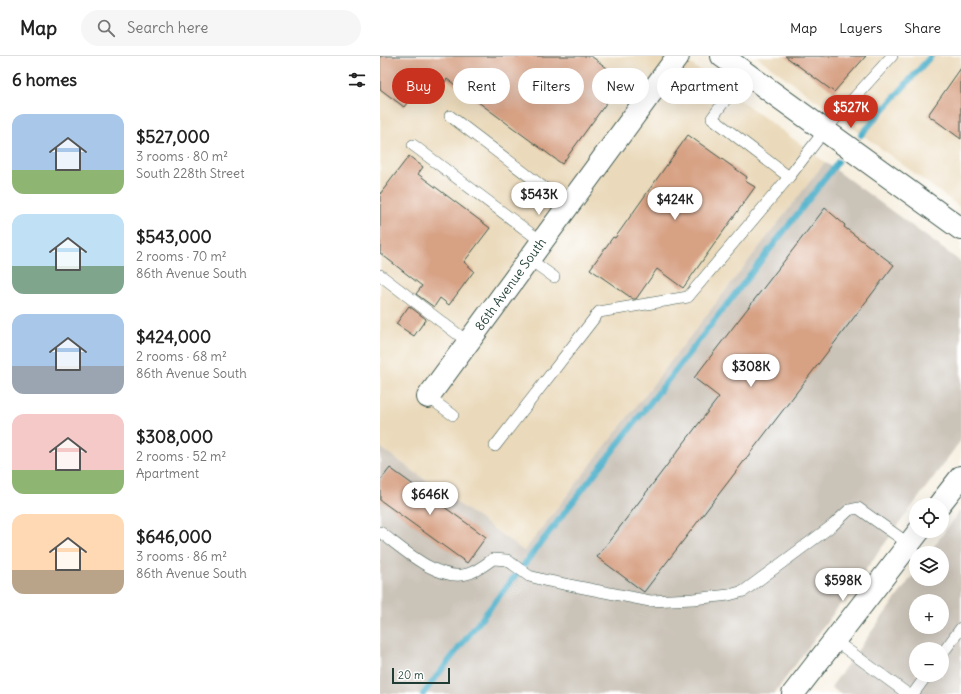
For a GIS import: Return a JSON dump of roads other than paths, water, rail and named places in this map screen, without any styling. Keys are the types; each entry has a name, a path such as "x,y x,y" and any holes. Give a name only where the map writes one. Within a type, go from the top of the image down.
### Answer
{"street":[{"name":"86th Avenue South","path":"428,396 678,56"},
{"path":"727,57 740,68"},
{"path":"753,78 961,229"},
{"path":"944,498 961,477"},
{"path":"793,694 914,538"}],"lane":[{"path":"495,446 599,312 688,297 789,177 825,130 892,56"},
{"path":"723,104 712,118 789,177"},
{"path":"450,116 568,206"},
{"path":"413,145 542,242"},
{"path":"529,259 554,278"},
{"path":"380,275 468,342"},
{"path":"428,396 453,415"},
{"path":"380,532 424,563 436,570 451,575 466,574 484,566 493,559 507,560 529,576 650,601 693,599 744,591 833,525 849,510 858,508 909,535"},
{"path":"949,644 961,628"},
{"path":"834,640 908,694"},
{"path":"913,694 922,682"}],"waterway":[{"path":"861,135 931,56"},
{"path":"423,694 838,162"}]}
